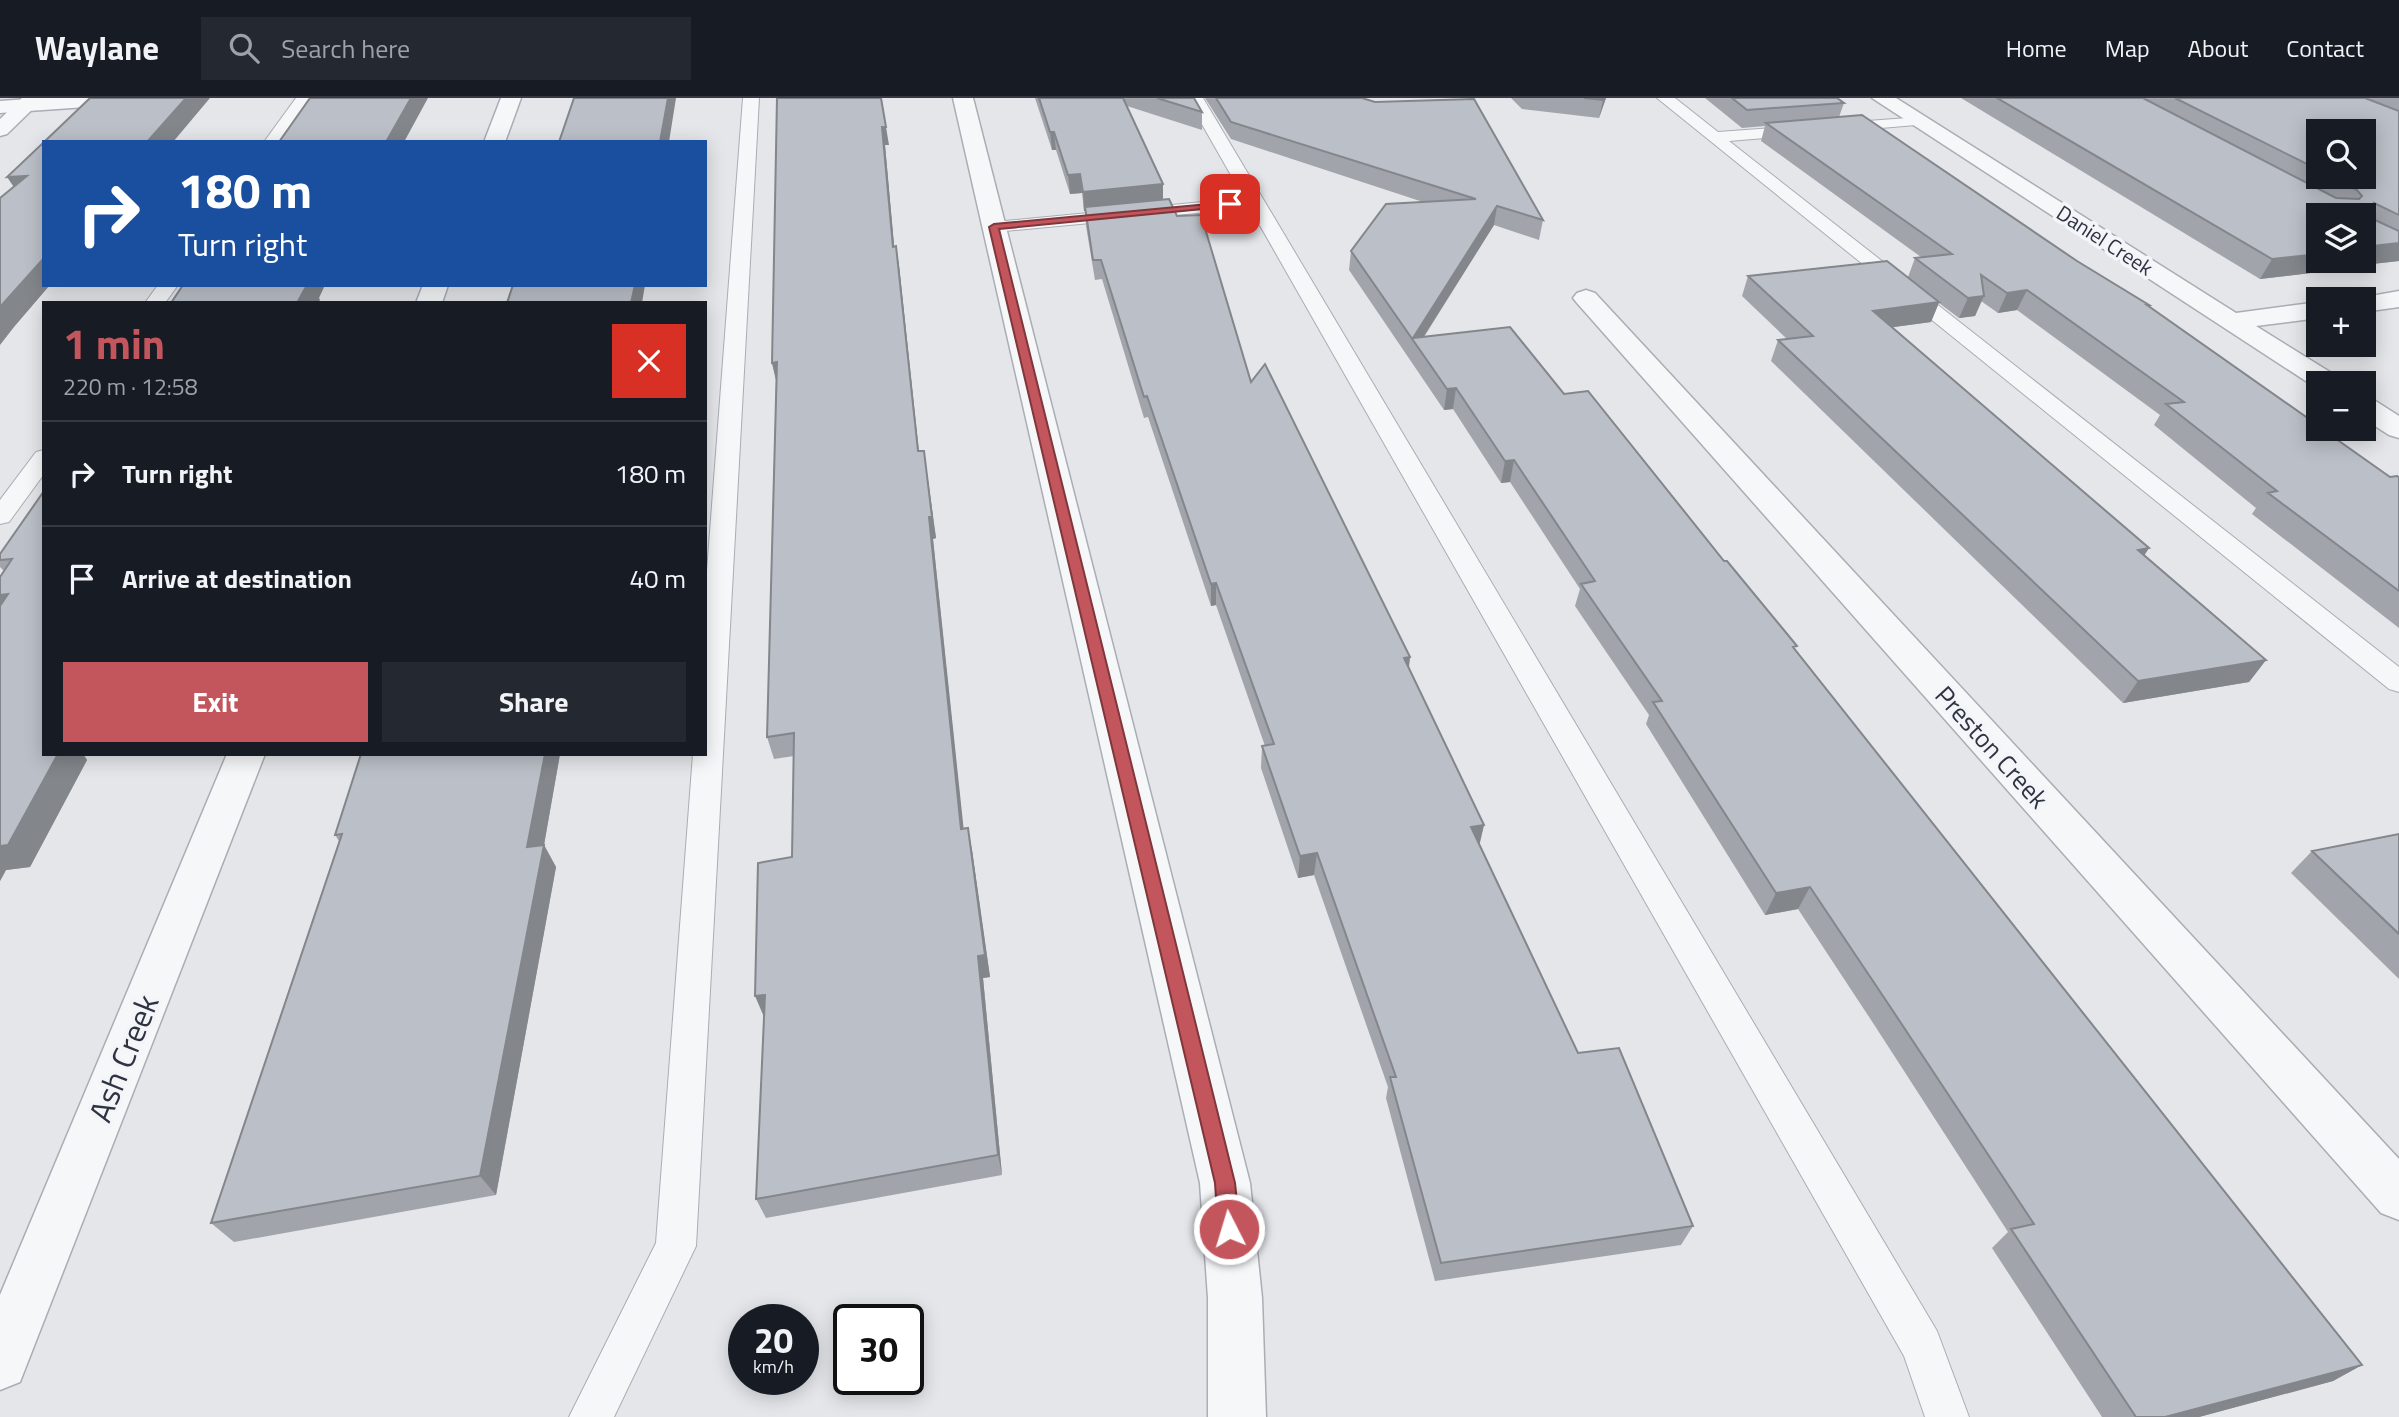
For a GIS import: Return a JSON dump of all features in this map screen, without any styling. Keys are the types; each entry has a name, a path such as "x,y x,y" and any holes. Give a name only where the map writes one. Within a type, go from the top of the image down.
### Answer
{"street":[{"path":"0,107 31,102 129,98"},
{"path":"495,140 512,98"},
{"path":"963,98 1225,1183 1235,1298 1237,1417"},
{"name":"Daniel Creek","path":"1882,98 2309,371"},
{"path":"0,130 31,102"},
{"name":"Preston Creek","path":"1586,298 2399,1196"},
{"path":"2376,302 2399,299"},
{"path":"2231,321 2306,312"},
{"path":"2376,414 2399,429"},
{"name":"Ash Creek","path":"0,1362 245,756"}],"lane":[{"path":"273,140 304,98"},
{"path":"591,1417 676,1246 751,98"},
{"path":"1195,98 1922,1346 1947,1417"},
{"path":"1665,98 2399,682"},
{"path":"1714,137 1916,120"},
{"path":"994,227 1256,202"},
{"path":"0,517 42,460"}],"building":[{"path":"90,98 186,98 149,140 46,140"},
{"path":"310,98 411,98 387,140 280,140"},
{"path":"574,98 668,98 660,140 560,140"},
{"path":"777,98 881,98 886,127 882,127 893,247 896,246 918,451 924,451 932,517 929,517 961,829 968,828 985,955 978,956 998,1155 756,1199 765,995 755,996 758,863 792,857 794,733 767,737 777,362 772,363"},
{"path":"1039,98 1123,98 1163,184 1083,192 1080,174 1068,175"},
{"path":"1157,98 1194,98 1202,112"},
{"path":"1216,98 1362,98 1375,102 1474,99 1543,220 1497,206 1413,338 1510,327 1564,394 1588,391 1724,561 1727,561 1797,646 1793,647 2362,1365 2165,1417 2136,1417 2011,1229 2034,1224 1810,887 1776,893 1653,702 1662,701 1581,584 1595,581 1514,460 1505,461 1456,388 1447,389 1351,251 1386,204 1476,199 1231,122"},
{"path":"1732,98 1837,98 1844,103 1747,110"},
{"path":"1997,98 2143,98 2306,182 2306,189 2319,189 2336,198 2359,199 2362,196 2355,189 2376,189 2376,119 2306,119 2306,164 2175,98 2365,98 2399,111 2399,215 2376,203 2306,203 2306,255 2272,259"},
{"path":"1862,115 2077,261 2149,305 2306,417 2306,441 2339,441 2390,477 2399,477 2399,591 2268,493 2277,491 2166,404 2184,402 2027,290 2007,293 1981,275 1984,296 1968,298 1915,258 1952,254 1766,123"},
{"path":"42,144 42,260 0,307 0,198 27,176 7,177"},
{"path":"1169,199 1177,216 1201,215 1251,382 1265,364 1410,657 1404,658 1484,825 1471,827 1578,1053 1619,1048 1693,1226 1441,1263 1390,1077 1396,1077 1317,853 1300,856 1262,746 1274,744 1216,583 1211,584 1147,396 1144,397 1101,260 1093,260 1085,207"},
{"path":"2376,220 2399,231 2399,243 2376,246"},
{"path":"1887,261 1939,302 1873,311 2149,548 2138,550 2266,660 2138,681 1778,340 1813,336 1748,276"},
{"path":"182,287 306,287 298,301 172,301"},
{"path":"512,287 635,287 631,301 508,301"},
{"path":"42,494 42,756 57,756 8,845 0,846 0,606 8,594 0,595 0,577 12,559 0,560 0,554"},
{"path":"360,756 545,756 527,847 544,845 480,1176 211,1223 342,834 335,835"},
{"path":"2399,834 2399,934 2312,851"}],"route":[{"path":"1229,1229 1225,1183 994,227 1230,204"}]}
